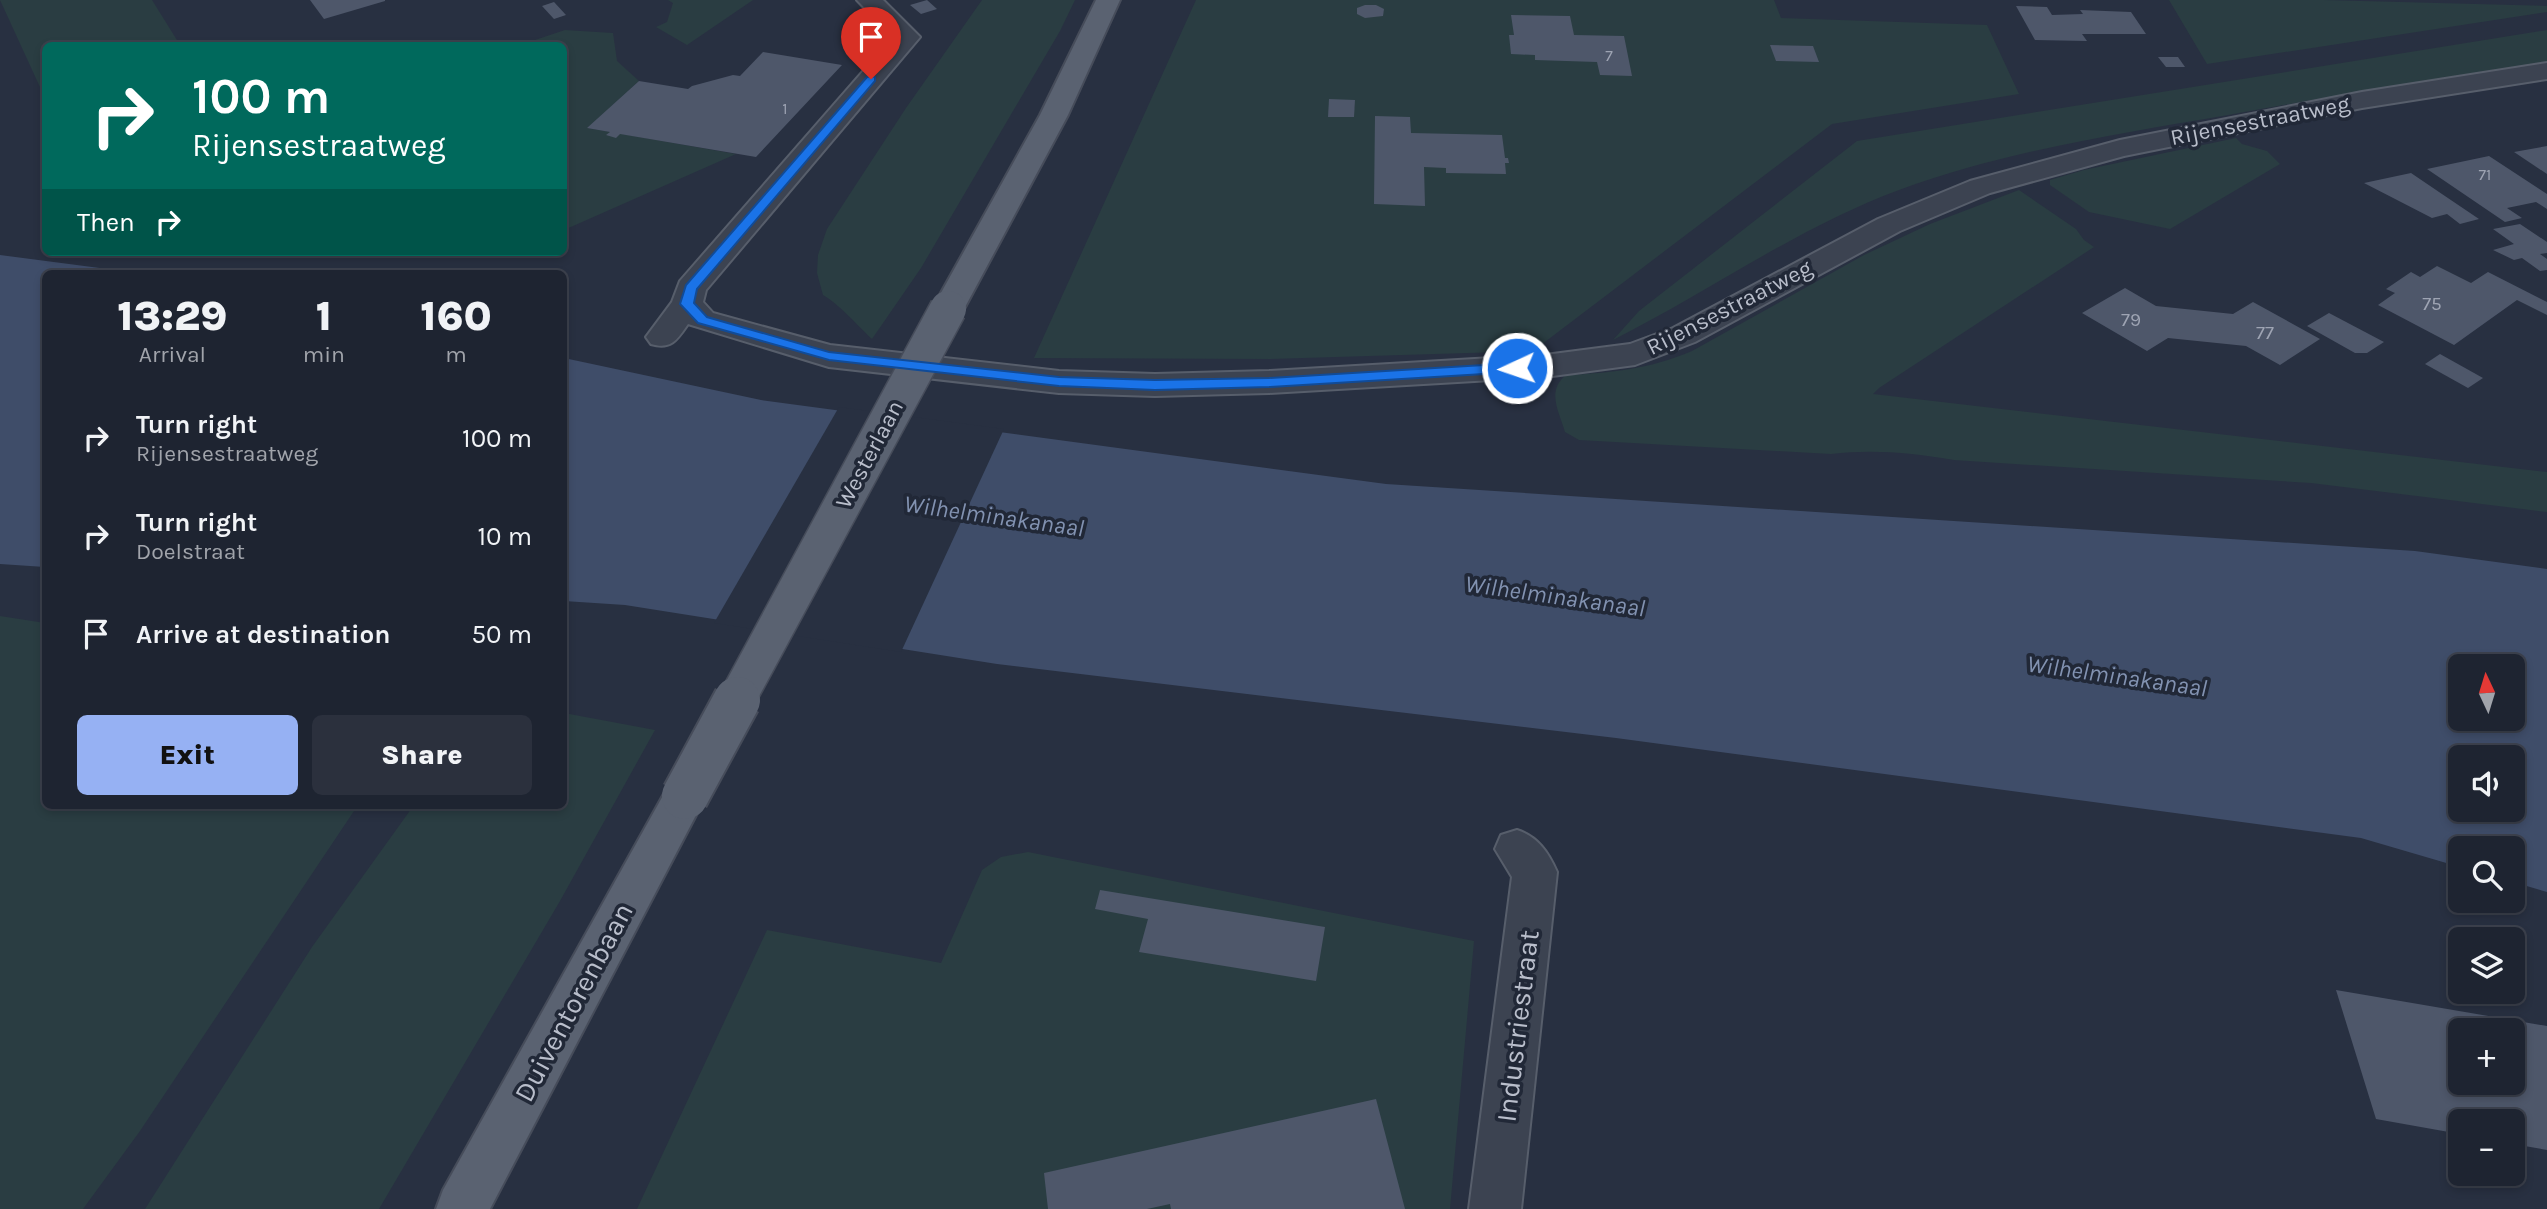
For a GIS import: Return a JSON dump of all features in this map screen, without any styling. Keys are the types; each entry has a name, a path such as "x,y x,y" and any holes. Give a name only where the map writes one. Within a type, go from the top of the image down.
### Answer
{"main road":[{"name":"Westerlaan","path":"685,796 1054,115 1108,0"},
{"name":"Duiventorenbaan","path":"462,1209 685,796"}],"street":[{"path":"662,337 687,304 691,288 907,37 869,0"},
{"name":"Rijensestraatweg","path":"687,304 702,320 829,356 1059,382 1155,385 1269,382 1558,364 1635,354 1684,335 1889,225 1980,187 2120,148 2362,100 2547,71"},
{"name":"Industriestraat","path":"1495,1209 1535,872 1517,849"}],"green space":[{"path":"0,0 152,0 178,42 42,42 42,91"},
{"path":"668,0 753,0 687,45 656,27 667,22 673,3"},
{"path":"982,0 1075,0 1060,31 921,268 872,339 823,295 817,273 818,255 827,229 906,108"},
{"path":"1196,0 1774,0 1781,18 1987,25 2019,94 1832,124 1533,351 1269,359 1034,358"},
{"path":"2169,0 2324,0 2547,6 2547,12 2207,64"},
{"path":"565,30 613,33 617,61 639,81 588,128 736,154 567,229 567,42 529,42"},
{"path":"2547,30 2547,62 2104,137 2021,154 1939,176 1861,205 1789,241 1613,340 1639,311 1857,141"},
{"path":"2236,138 2242,144 2267,151 2280,164 2170,229 2089,212 2050,185 2050,180 2084,170"},
{"path":"2019,190 2076,229 2084,240 2094,247 1873,394 2547,472 2547,512 2311,483 1954,460 1893,452 1831,454 1579,440 1565,432 1555,395 1560,381 1566,375 1630,369 1692,351 1864,255 1930,224"},
{"path":"0,616 42,623 42,809 355,809 140,1131 83,1209 0,1209"},
{"path":"567,714 655,730 560,901 379,1209 145,1209 312,947 411,809 567,809"},
{"path":"1028,852 1474,941 1450,1209 637,1209 767,930 941,963 982,870 1001,857"}],"water":[{"path":"0,255 115,270 42,270 42,567 0,564"},
{"name":"Wilhelminakanaal","path":"567,359 761,400 1386,484 2415,551 2547,569 2547,892 2525,886 2525,836 2448,836 2448,863 2361,838 1616,738 997,664 625,605 567,601"}],"pier":[{"path":"839,407 1004,429 901,652 714,623"}],"building":[{"path":"310,0 385,0 385,1 324,19"},
{"path":"927,0 937,9 921,14 910,5"},
{"path":"554,2 566,15 554,19 542,6"},
{"path":"1376,5 1384,9 1383,16 1365,18 1357,14 1357,8"},
{"path":"2016,6 2047,7 2052,15 2083,14 2080,10 2131,12 2146,34 2082,34 2087,41 2035,40"},
{"path":"1511,15 1570,16 1574,35 1624,36 1632,76 1600,75 1597,62 1535,60 1535,55 1511,54 1509,35 1514,35"},
{"path":"1770,45 1813,46 1819,62 1776,61"},
{"path":"763,52 842,65 756,157 620,134 616,138 606,135 610,132 587,128 639,81 688,89 733,75 740,76"},
{"path":"2158,57 2178,57 2185,67 2166,67"},
{"path":"1329,99 1355,100 1354,117 1328,117"},
{"path":"1375,116 1410,117 1411,133 1502,135 1505,158 1508,158 1509,163 1505,163 1506,174 1446,173 1446,168 1424,167 1425,206 1374,204"},
{"path":"2547,146 2547,174 2514,152"},
{"path":"2489,156 2547,194 2547,209 2536,202 2507,208 2522,218 2505,222 2427,169"},
{"path":"2411,173 2479,219 2460,224 2447,214 2432,218 2364,183"},
{"path":"2520,224 2547,242 2547,253 2540,254 2547,259 2547,270 2540,271 2522,258 2514,260 2493,250 2514,244 2493,229"},
{"path":"2437,266 2471,283 2488,272 2547,302 2547,315 2517,300 2454,345 2378,305 2395,293 2386,289 2411,272 2420,277"},
{"path":"2125,288 2156,306 2233,314 2253,302 2320,339 2280,365 2246,346 2168,338 2147,351 2082,313"},
{"path":"2329,313 2384,342 2367,353 2355,353 2307,326"},
{"path":"2440,354 2483,378 2468,388 2425,364"},
{"path":"1100,890 1325,927 1316,981 1139,952 1148,919 1095,909"},
{"path":"2336,990 2500,1018 2448,1018 2448,1095 2525,1095 2525,1022 2547,1026 2547,1150 2525,1146 2525,1109 2448,1109 2448,1132 2376,1119"},
{"path":"1376,1099 1405,1209 1171,1209 1170,1204 1147,1209 1048,1209 1044,1173"}],"route":[{"path":"871,79 691,288 687,304 702,320 829,356 1059,382 1155,385 1269,382 1517,368"}]}
